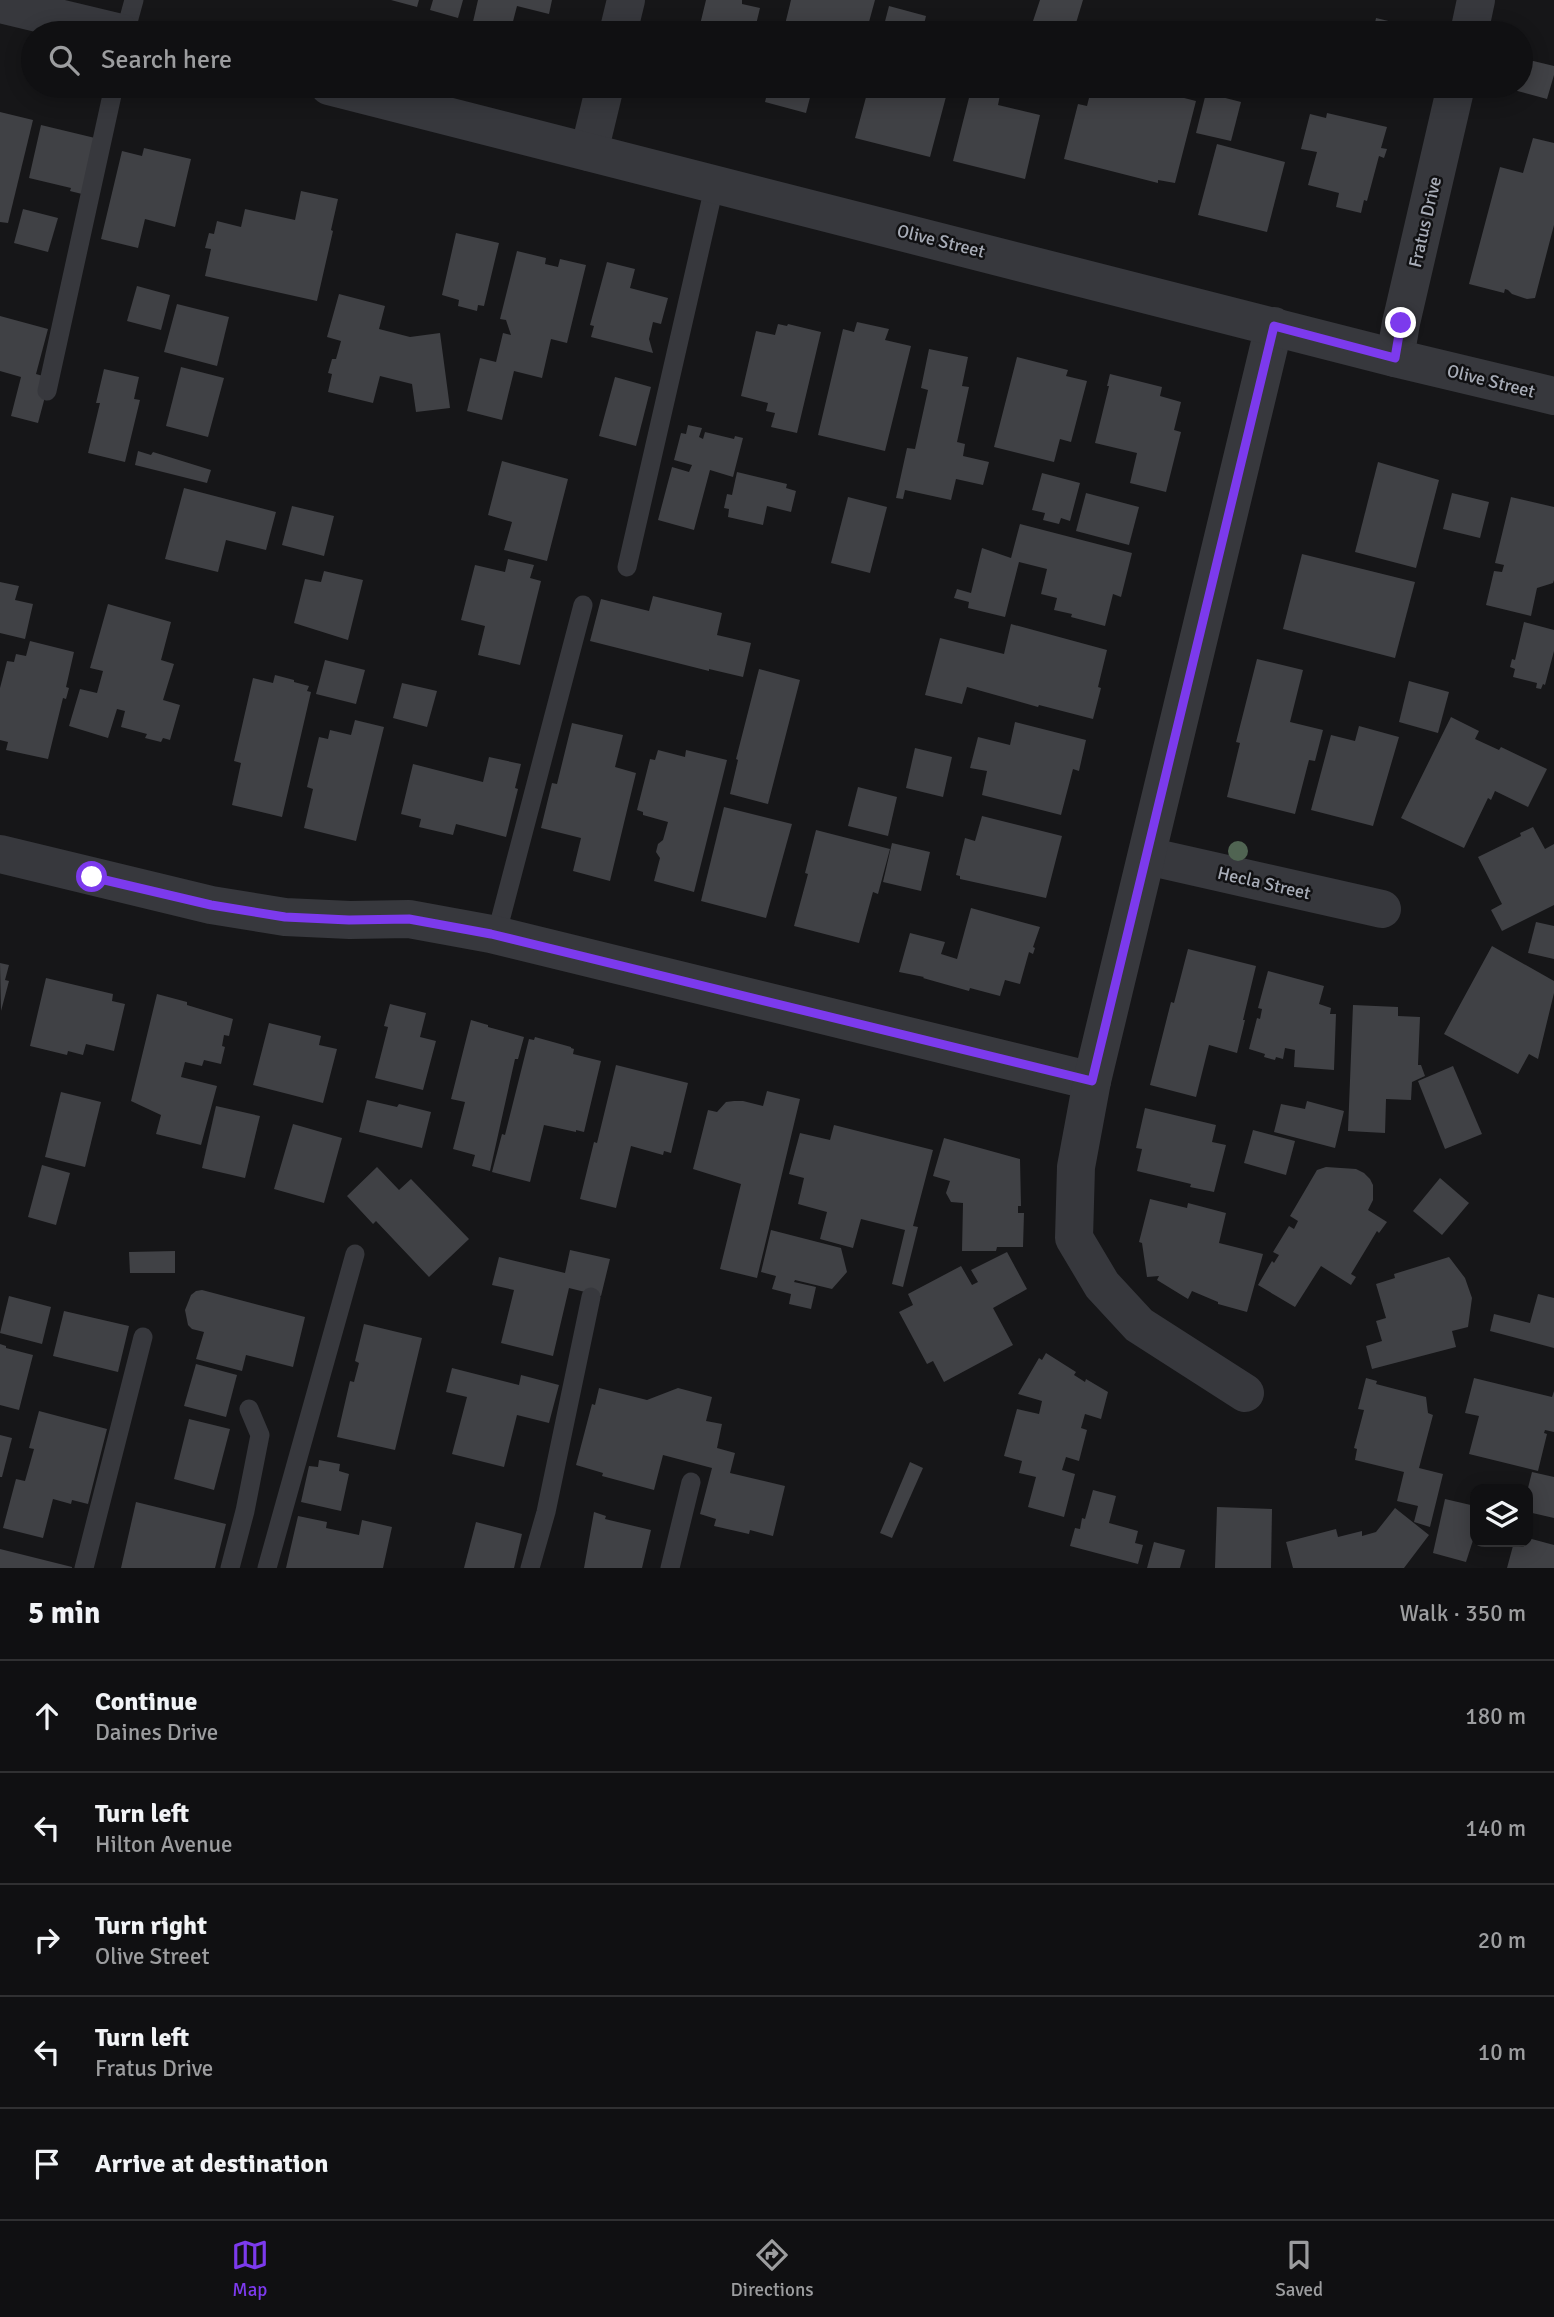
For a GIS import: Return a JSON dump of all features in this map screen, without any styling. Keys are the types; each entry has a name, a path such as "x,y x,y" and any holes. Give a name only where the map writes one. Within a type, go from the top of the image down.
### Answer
{"street":[{"path":"621,21 626,0"},
{"path":"1472,21 1476,0"},
{"path":"0,4 72,21"},
{"name":"Olive Street","path":"375,98 1554,397"},
{"path":"589,152 602,98"},
{"name":"Fratus Drive","path":"1395,358 1454,98"},
{"path":"1245,1392 1139,1325 1102,1285 1074,1238 1076,1167 1092,1081 1274,326"},
{"path":"0,854 211,905 285,917 409,919 496,936 1092,1081"},
{"name":"Hecla Street","path":"1147,856 1382,909"}],"lane":[{"path":"127,21 134,0"},
{"path":"47,391 111,98"},
{"path":"627,568 715,183"},
{"path":"496,936 583,605"},
{"path":"267,1568 355,1254"},
{"path":"530,1568 546,1512 591,1297"},
{"path":"84,1568 143,1337"},
{"path":"230,1568 260,1435 249,1409"},
{"path":"670,1568 691,1482"}],"building":[{"path":"391,0 419,0 417,7"},
{"path":"433,0 463,0 458,18 430,10"},
{"path":"478,0 552,0 549,14 517,6 513,21 473,21"},
{"path":"706,0 742,0 742,4 760,8 757,21 701,21"},
{"path":"791,0 875,0 869,21 786,21"},
{"path":"1040,0 1083,0 1077,21 1033,21"},
{"path":"889,6 926,16 925,21 885,21"},
{"path":"1533,61 1554,66 1547,99 1533,95"},
{"path":"766,98 810,98 806,113 765,102"},
{"path":"866,98 946,98 930,157 855,138"},
{"path":"969,98 999,98 998,105 1040,115 1025,179 953,161"},
{"path":"1089,98 1184,98 1196,101 1175,183 1158,180 1158,183 1064,159 1078,104 1087,106"},
{"path":"1205,98 1225,98 1241,102 1231,141 1196,133"},
{"path":"0,112 33,120 8,223 0,222"},
{"path":"1327,113 1387,127 1381,148 1387,149 1384,158 1379,156 1367,201 1364,200 1361,213 1336,207 1339,193 1308,185 1317,152 1301,149 1310,114 1326,118"},
{"path":"41,125 95,138 82,194 70,191 71,188 29,178"},
{"path":"1533,138 1554,143 1554,225 1535,298 1527,299 1505,289 1504,293 1469,284 1500,167 1523,173"},
{"path":"1217,144 1285,162 1267,232 1198,215"},
{"path":"144,148 191,159 175,227 145,219 138,248 101,239 122,151 142,156"},
{"path":"301,191 338,199 317,301 205,276 211,249 205,248 209,233 214,234 217,221 241,227 245,209 295,220"},
{"path":"23,209 58,218 48,252 14,243"},
{"path":"456,233 499,243 484,306 478,305 477,311 458,306 459,300 442,295"},
{"path":"517,251 546,258 545,264 558,267 560,259 586,265 567,343 551,339 542,378 514,371 502,420 467,411 480,358 496,362 503,333 511,335 506,320 500,319"},
{"path":"607,262 635,269 630,288 668,298 661,324 653,322 649,339 653,353 591,337 594,326 590,325"},
{"path":"137,286 170,295 161,330 127,321"},
{"path":"339,294 385,306 379,329 410,337 440,333 450,408 416,412 412,384 380,376 373,403 328,392 332,374 328,373 332,359 336,359 341,341 327,337"},
{"path":"177,304 229,317 217,366 164,352"},
{"path":"0,316 48,329 36,374 50,378 38,423 11,416 21,377 0,371"},
{"path":"857,322 889,329 885,340 911,346 885,451 818,435 843,329 854,332"},
{"path":"778,324 821,332 797,433 771,427 775,413 766,411 768,403 741,396 756,331 775,335"},
{"path":"929,349 968,357 962,386 969,387 957,442 965,444 963,456 989,462 983,485 956,479 951,500 905,490 903,499 896,498 907,448 915,449 928,390 921,388"},
{"path":"1017,357 1068,370 1066,376 1087,381 1071,442 1060,439 1054,462 994,447"},
{"path":"181,367 224,378 208,437 166,426"},
{"path":"104,369 139,377 134,399 140,400 125,462 88,453 100,403 96,403"},
{"path":"1110,374 1162,387 1160,396 1181,402 1174,430 1181,432 1166,492 1130,483 1137,453 1095,443"},
{"path":"615,377 651,387 636,446 599,436"},
{"path":"688,425 702,428 699,437 703,439 705,432 734,439 735,436 743,438 733,477 710,470 694,530 658,520 672,467 689,472 692,465 674,460 681,433 686,434"},
{"path":"138,451 151,455 153,452 211,470 207,483 135,465"},
{"path":"502,461 568,479 547,561 504,550 512,522 488,515"},
{"path":"1378,462 1439,480 1416,568 1355,552"},
{"path":"737,472 787,484 786,488 796,491 791,512 767,506 763,525 728,517 729,509 724,508 727,494 732,495"},
{"path":"1042,473 1080,483 1070,521 1061,518 1059,524 1043,520 1045,513 1032,510"},
{"path":"184,488 276,512 266,550 226,540 218,572 165,559"},
{"path":"1086,493 1139,507 1129,545 1076,531"},
{"path":"1452,493 1489,502 1480,538 1443,529"},
{"path":"848,497 887,507 870,573 831,563"},
{"path":"1511,497 1554,507 1554,580 1553,583 1537,588 1531,616 1486,605 1494,571 1502,572 1504,565 1495,563"},
{"path":"292,506 334,516 324,556 282,545"},
{"path":"1020,524 1132,553 1121,597 1113,594 1105,626 1054,610 1057,598 1041,594 1047,569 1019,562 1005,617 968,608 969,602 954,598 957,589 971,593 982,548 1011,558"},
{"path":"1302,554 1415,582 1395,658 1283,629"},
{"path":"508,559 534,565 530,578 541,581 520,665 478,655 485,626 461,620 475,565 505,572"},
{"path":"324,571 363,580 348,640 294,623 305,579 321,582"},
{"path":"0,582 19,586 15,600 33,604 25,639 0,633"},
{"path":"653,596 722,613 717,635 751,643 743,677 590,641 601,599 649,611"},
{"path":"108,604 171,622 161,660 174,664 163,700 180,705 170,740 163,738 161,742 145,738 147,734 121,727 125,711 117,709 108,738 69,726 80,689 97,693 103,671 90,668"},
{"path":"1524,622 1554,630 1554,651 1545,685 1543,684 1541,689 1536,688 1537,683 1513,677 1515,669 1510,667 1512,659 1515,660"},
{"path":"1011,624 1107,650 1093,719 967,687 962,704 925,695 940,638 1004,654"},
{"path":"30,641 74,652 66,687 69,688 66,699 63,698 48,759 6,750 8,742 0,740 0,688 7,661 14,662 16,654 26,656"},
{"path":"1257,659 1303,670 1290,722 1323,730 1315,761 1309,760 1295,814 1227,797 1240,743 1236,742"},
{"path":"325,660 365,670 356,704 316,694"},
{"path":"759,669 800,680 768,804 730,794"},
{"path":"275,675 309,686 307,691 311,692 282,817 232,805 241,763 234,761 253,678 273,683"},
{"path":"1409,681 1449,692 1438,733 1399,722"},
{"path":"402,683 437,691 427,727 393,718"},
{"path":"1451,717 1479,731 1475,739 1499,750 1501,747 1547,769 1528,807 1495,791 1491,800 1488,798 1464,848 1401,818"},
{"path":"355,720 384,727 356,841 304,828 313,789 307,787 319,737 328,739 330,730 351,735"},
{"path":"1015,722 1086,740 1079,771 1073,769 1061,815 982,795 987,771 970,768 978,737 1010,745"},
{"path":"572,723 623,735 615,767 636,773 610,881 573,871 581,838 541,828 552,783 557,784"},
{"path":"1359,726 1399,737 1373,826 1311,810 1331,735 1355,741"},
{"path":"915,748 952,757 943,797 906,788"},
{"path":"658,750 685,757 686,750 727,760 694,892 654,881 660,858 656,852 668,822 643,815 643,812 637,810 650,759 655,760"},
{"path":"489,757 521,764 506,837 456,824 453,835 419,827 421,819 401,814 413,764 483,782"},
{"path":"858,787 897,797 888,836 848,826"},
{"path":"724,807 792,824 766,918 701,901"},
{"path":"982,816 1062,836 1046,898 960,879 960,876 956,875 965,838 975,841"},
{"path":"1533,827 1545,849 1554,844 1554,905 1502,931 1491,910 1502,904 1478,857 1521,836 1520,833"},
{"path":"816,830 890,849 878,894 873,892 859,943 794,926"},
{"path":"892,843 930,852 921,891 883,882"},
{"path":"971,908 1040,927 1033,954 1029,952 1020,984 1005,980 1000,996 970,988 969,991 899,972 910,933 945,942 941,954 957,959"},
{"path":"1536,922 1554,926 1554,959 1528,953"},
{"path":"1492,946 1554,981 1554,993 1538,1059 1529,1054 1518,1074 1444,1034"},
{"path":"1188,949 1256,966 1237,1053 1209,1045 1196,1097 1150,1085 1171,1002 1174,1003"},
{"path":"0,963 9,965 5,980 9,981 1,1011"},
{"path":"1268,971 1324,986 1319,1004 1331,1008 1330,1014 1336,1014 1334,1070 1294,1067 1295,1050 1285,1048 1283,1059 1276,1057 1275,1060 1249,1049 1257,1018 1260,1019 1262,1009 1258,1008"},
{"path":"46,978 113,994 112,1001 125,1004 114,1051 86,1044 83,1055 68,1051 67,1055 30,1046"},
{"path":"157,994 233,1019 229,1036 224,1035 222,1046 225,1047 221,1064 204,1060 202,1066 185,1062 181,1077 217,1086 201,1145 156,1134 161,1115 131,1101"},
{"path":"390,1004 426,1013 420,1037 436,1041 423,1090 375,1078 388,1027 384,1026"},
{"path":"1353,1005 1398,1007 1398,1016 1420,1017 1418,1065 1421,1065 1425,1076 1412,1082 1411,1100 1386,1099 1385,1133 1348,1131"},
{"path":"471,1020 524,1037 518,1059 515,1059 490,1171 472,1166 475,1155 453,1149 465,1102 451,1099"},
{"path":"269,1023 321,1036 319,1045 337,1049 323,1103 253,1085"},
{"path":"535,1037 571,1047 574,1049 573,1054 601,1061 584,1132 544,1125 530,1182 492,1172 502,1134 505,1135 529,1039 534,1040"},
{"path":"616,1065 688,1083 671,1153 664,1151 663,1155 631,1146 616,1208 580,1199"},
{"path":"1453,1066 1482,1134 1445,1149 1418,1081"},
{"path":"767,1091 800,1099 757,1278 720,1269 741,1184 693,1169 708,1110 717,1112 726,1102 734,1101 763,1106"},
{"path":"61,1092 101,1102 85,1167 45,1157"},
{"path":"367,1100 431,1112 422,1148 359,1132"},
{"path":"1307,1101 1344,1111 1335,1148 1274,1132 1281,1104 1305,1109"},
{"path":"216,1106 260,1116 245,1178 202,1168"},
{"path":"1145,1108 1216,1125 1212,1142 1226,1145 1214,1192 1137,1171 1142,1149 1136,1148"},
{"path":"293,1124 342,1138 324,1203 274,1189"},
{"path":"834,1125 933,1150 913,1226 918,1227 903,1287 892,1284 905,1230 861,1219 853,1248 820,1239 827,1212 798,1204 804,1178 789,1174 800,1133 830,1140"},
{"path":"1253,1130 1295,1141 1286,1175 1244,1163"},
{"path":"944,1138 1020,1159 1021,1206 1018,1206 1018,1213 1024,1213 1023,1247 997,1247 996,1251 962,1251 963,1203 951,1202 946,1193 950,1181 933,1176"},
{"path":"42,1165 70,1173 56,1225 28,1217"},
{"path":"377,1167 399,1190 411,1179 469,1239 429,1277 376,1221 373,1224 347,1196"},
{"path":"1326,1167 1356,1169 1364,1173 1373,1185 1373,1200 1368,1210 1387,1222 1379,1233 1377,1231 1351,1274 1356,1277 1351,1285 1321,1266 1295,1307 1258,1285 1272,1261 1274,1263 1279,1255 1273,1252 1289,1226 1294,1229 1298,1221 1290,1216 1317,1170"},
{"path":"1440,1178 1469,1203 1442,1235 1413,1211"},
{"path":"1150,1199 1187,1208 1188,1203 1226,1213 1219,1243 1263,1254 1247,1312 1218,1304 1192,1291 1188,1299 1157,1280 1159,1276 1147,1277 1142,1243 1139,1242"},
{"path":"771,1230 841,1248 847,1272 832,1289 795,1280 794,1282 816,1287 811,1309 789,1304 791,1294 772,1289 776,1276 761,1272"},
{"path":"570,1250 610,1259 601,1296 569,1288 553,1356 501,1343 514,1290 492,1285 499,1257 565,1273"},
{"path":"175,1251 175,1273 130,1273 129,1252"},
{"path":"1007,1252 1027,1289 993,1308 1013,1345 944,1382 933,1361 927,1364 899,1312 913,1305 908,1294 961,1266 972,1285 978,1282 971,1270"},
{"path":"1449,1257 1465,1278 1472,1298 1468,1327 1452,1331 1456,1347 1372,1369 1366,1346 1382,1341 1376,1321 1386,1318 1376,1284 1395,1278 1394,1274"},
{"path":"202,1290 305,1317 293,1367 246,1355 242,1371 196,1359 204,1332 188,1325 185,1310 191,1295"},
{"path":"1538,1294 1554,1298 1554,1348 1490,1331 1494,1314 1530,1323"},
{"path":"9,1296 51,1307 42,1344 0,1333"},
{"path":"64,1311 129,1326 118,1372 53,1356"},
{"path":"364,1324 422,1338 395,1450 337,1437 350,1381 354,1382 359,1363 355,1361"},
{"path":"0,1344 33,1355 19,1410 0,1405"},
{"path":"1046,1353 1076,1372 1074,1375 1085,1382 1086,1379 1108,1392 1101,1419 1085,1414 1081,1428 1087,1430 1079,1461 1066,1457 1062,1470 1075,1474 1064,1517 1028,1507 1036,1477 1019,1473 1022,1461 1004,1456 1017,1409 1039,1414 1042,1401 1018,1394 1039,1358 1042,1360"},
{"path":"196,1364 237,1375 226,1417 184,1406"},
{"path":"452,1368 519,1385 521,1375 559,1385 549,1423 517,1415 504,1467 452,1454 467,1397 446,1392"},
{"path":"1366,1378 1377,1381 1376,1384 1426,1397 1428,1413 1433,1415 1419,1468 1443,1474 1430,1527 1414,1522 1418,1506 1397,1501 1404,1472 1355,1460 1357,1449 1354,1448 1364,1410 1358,1409"},
{"path":"1474,1378 1552,1397 1554,1391 1554,1432 1545,1430 1544,1433 1547,1434 1538,1471 1469,1454 1479,1416 1465,1413"},
{"path":"599,1388 647,1400 678,1388 712,1397 706,1421 722,1424 717,1448 735,1453 730,1473 785,1486 773,1536 714,1526 716,1519 700,1514 712,1468 663,1455 654,1490 602,1476 603,1473 576,1465 592,1404 595,1405"},
{"path":"39,1411 107,1429 88,1504 72,1500 71,1504 53,1499 43,1538 3,1528 16,1479 25,1481 34,1449 29,1448"},
{"path":"189,1419 230,1429 214,1490 174,1479"},
{"path":"0,1435 12,1438 2,1477 0,1477"},
{"path":"319,1460 340,1464 339,1471 349,1474 341,1511 301,1502 309,1466 318,1467"},
{"path":"910,1462 923,1468 892,1538 880,1533"},
{"path":"1532,1472 1554,1477 1554,1518 1533,1513 1533,1484 1529,1484"},
{"path":"1093,1490 1116,1496 1109,1523 1138,1531 1135,1543 1143,1545 1138,1564 1070,1546 1075,1528 1080,1529 1082,1518 1085,1519"},
{"path":"1445,1499 1470,1505 1471,1547 1466,1562 1433,1553"},
{"path":"136,1502 226,1524 215,1568 121,1568"},
{"path":"1217,1507 1272,1509 1271,1568 1215,1568"},
{"path":"1395,1508 1429,1535 1404,1568 1293,1568 1286,1542 1336,1529 1338,1537 1362,1531 1362,1536 1376,1532"},
{"path":"594,1512 606,1516 605,1519 651,1530 642,1568 584,1568"},
{"path":"298,1516 327,1522 326,1528 359,1535 362,1520 392,1527 383,1568 286,1568"},
{"path":"476,1522 522,1534 514,1568 464,1568"},
{"path":"1533,1539 1554,1545 1554,1568 1507,1568 1513,1547 1533,1547"},
{"path":"1154,1542 1185,1550 1180,1568 1147,1568"},
{"path":"0,1549 72,1567 72,1568 0,1568"}],"route":[{"path":"92,877 211,905 285,917 409,919 491,934 1092,1081 1274,326 1395,358 1401,323"}]}
